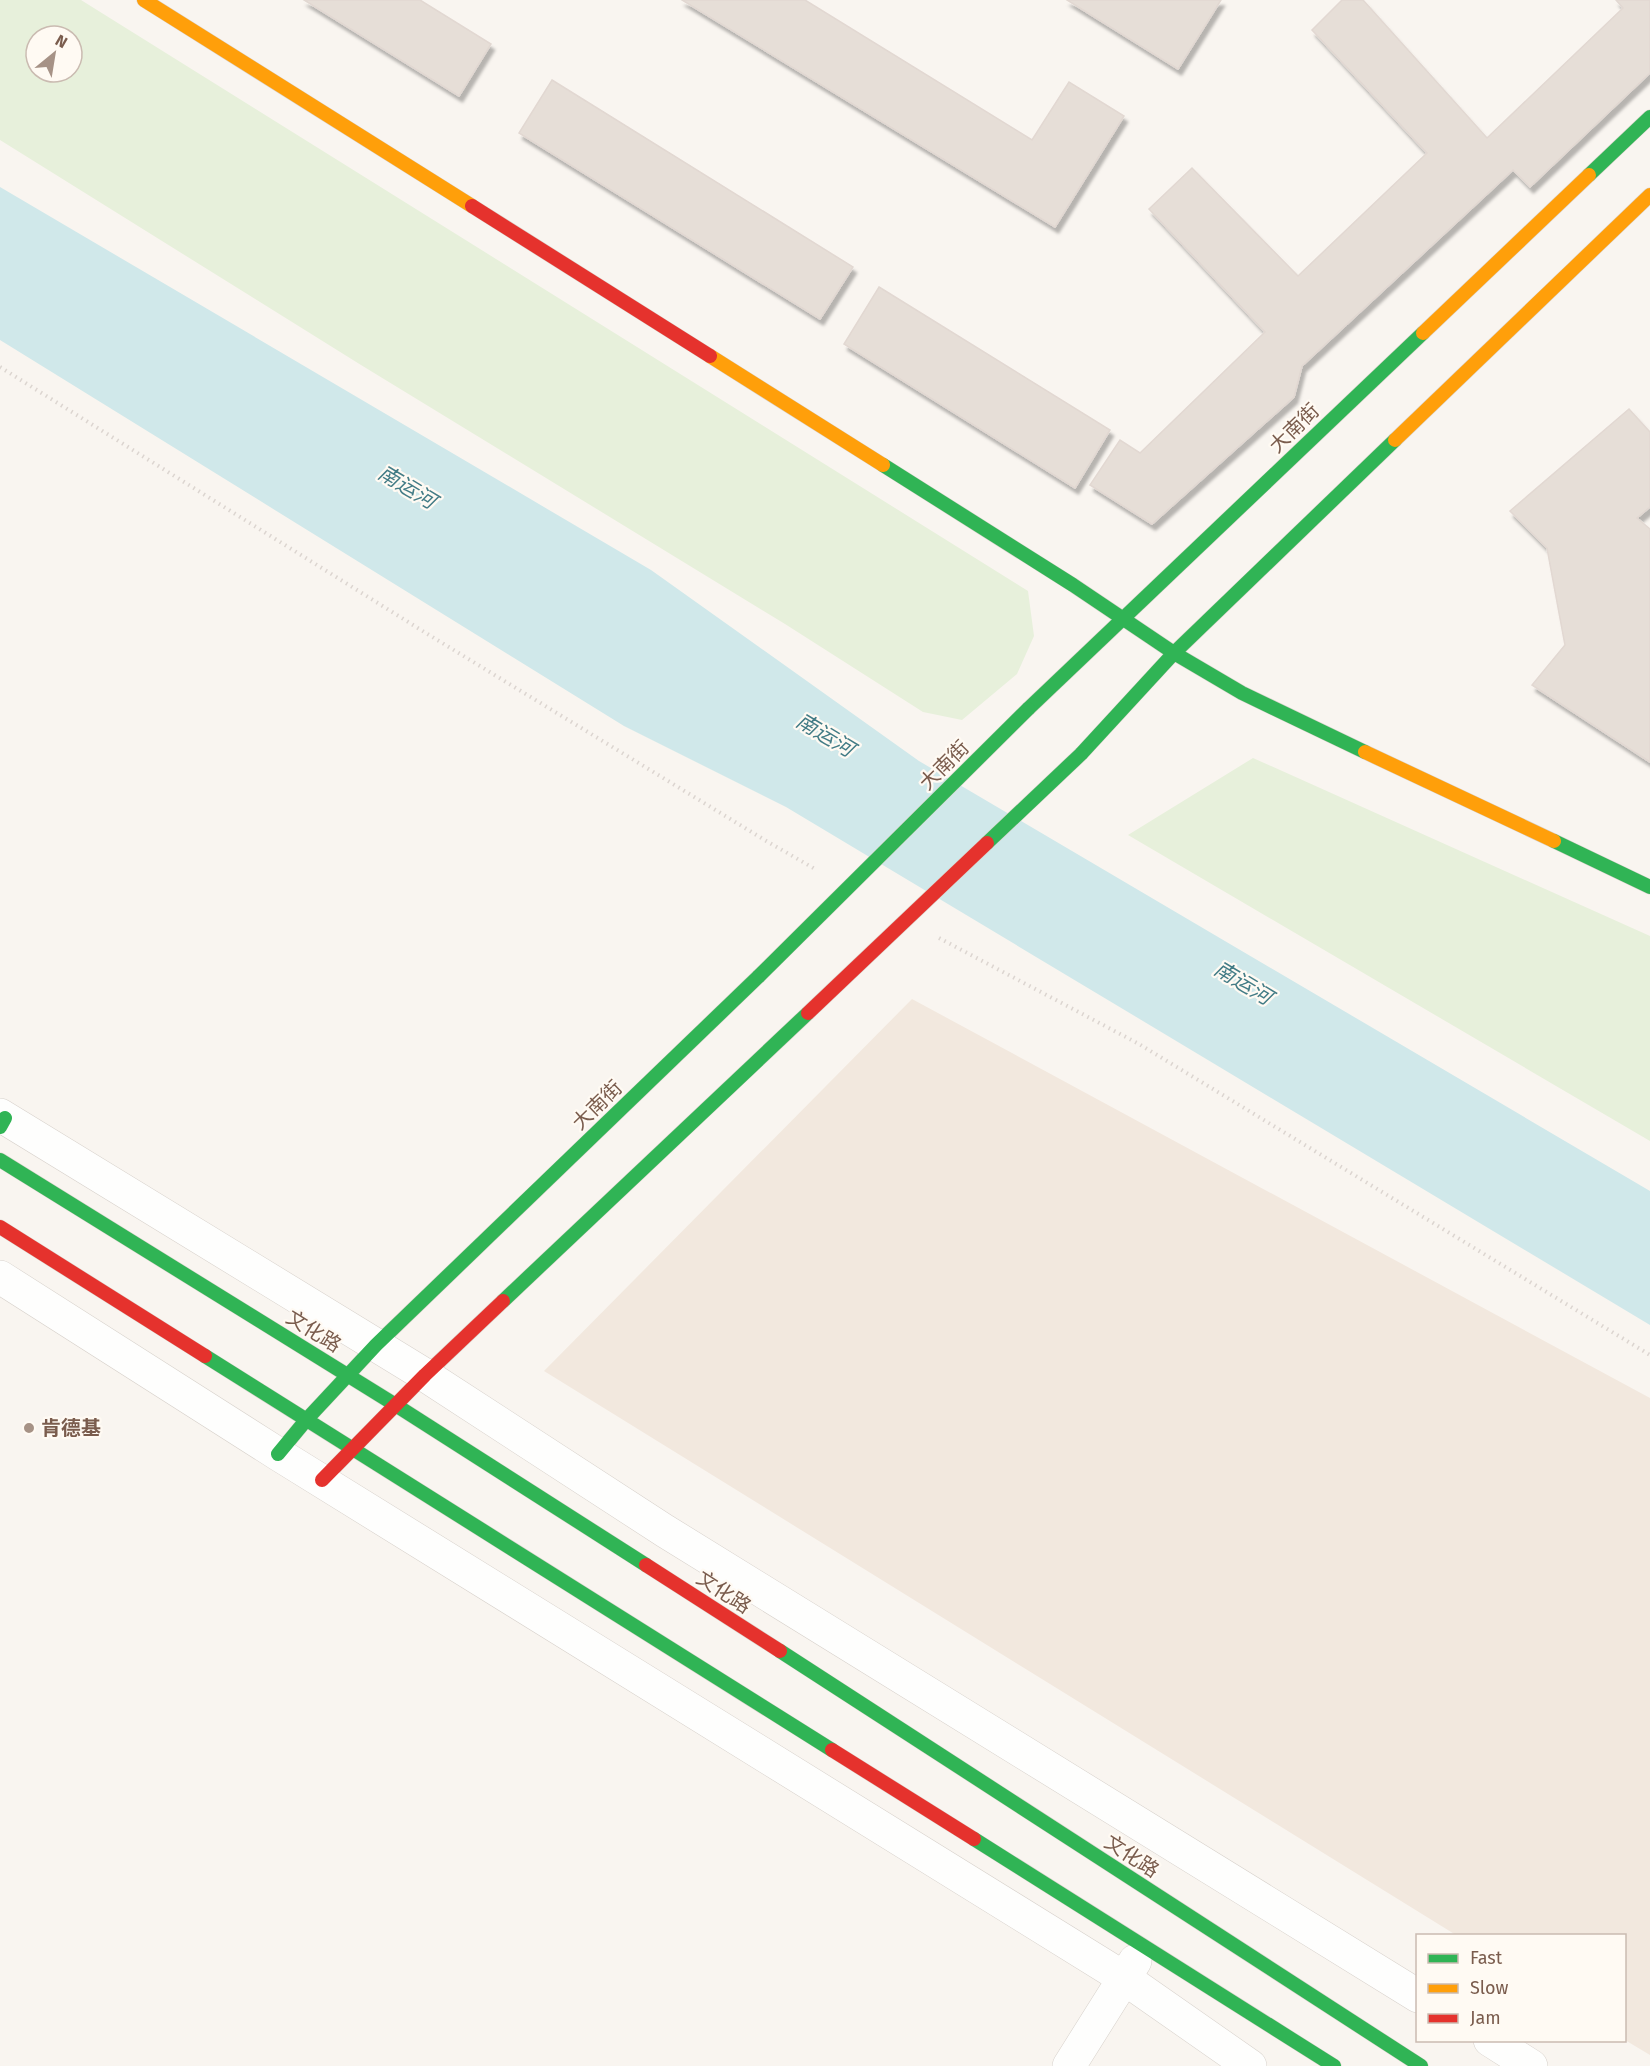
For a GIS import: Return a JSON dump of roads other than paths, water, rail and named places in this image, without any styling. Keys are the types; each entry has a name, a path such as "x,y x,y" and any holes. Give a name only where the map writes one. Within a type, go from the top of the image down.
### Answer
{"street":[{"path":"144,0 1073,585 1174,653 1242,693 1650,887"},
{"name":"大南街","path":"278,1454 307,1419 376,1345 759,976 1028,709 1650,117"},
{"path":"322,1480 394,1404 1081,754 1174,653 1650,195"},
{"path":"2,1120 425,1375 665,1531 1416,1995"},
{"name":"文化路","path":"0,1160 394,1404 1421,2066"},
{"path":"0,1227 1334,2066"},
{"path":"0,1277 278,1454 1124,1978 1250,2066"},
{"path":"648,1566 665,1531"},
{"path":"1069,2066 1144,1945"},
{"path":"1493,2042 1531,2066"}],"water":[{"name":"南运河","path":"0,187 651,570 919,761 1650,1191 1650,1325 786,807 624,726 0,340"}],"place":[{"name":"肯德基","path":"29,1428"}]}
